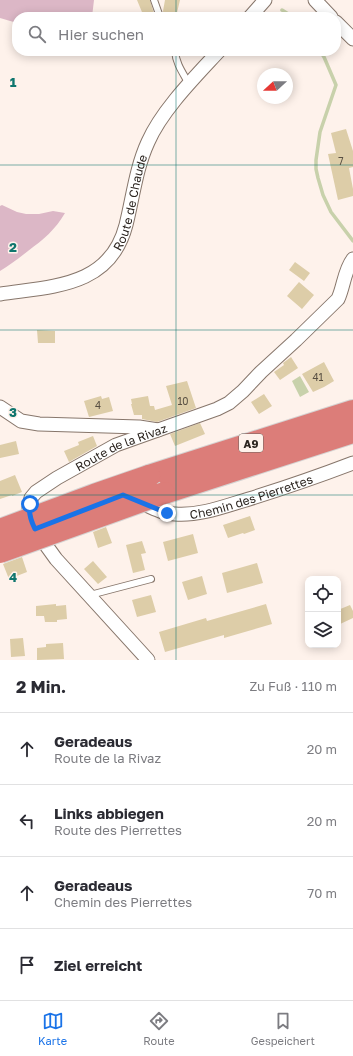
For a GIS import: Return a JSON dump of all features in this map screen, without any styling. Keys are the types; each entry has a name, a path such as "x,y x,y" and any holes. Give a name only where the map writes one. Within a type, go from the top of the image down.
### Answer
{"highway":[{"name":"A9","path":"0,530 149,476 353,411"},
{"name":"A9","path":"0,552 164,493 353,432"}],"street":[{"path":"255,12 266,0"},
{"path":"315,0 326,12"},
{"path":"341,27 353,40"},
{"name":"Route de Chaude","path":"0,294 72,282 84,278 107,261 115,251 122,238 139,168 148,142 166,113 214,56"},
{"name":"Route de la Rivaz","path":"148,660 56,559 31,521 29,508 31,498 36,492 57,478 116,445 221,407 233,400 338,298 346,270 353,259"},
{"path":"0,407 21,421 39,424 139,427 160,430"},
{"name":"Chemin des Pierrettes","path":"0,543 123,495 169,514 182,515 201,513 286,487 353,463"}],"lane":[{"path":"154,0 158,12"},
{"path":"176,56 179,67 189,84"},
{"path":"90,595 151,579"}],"shaded area":[{"path":"0,0 94,0 93,12 12,12 12,22 0,18"},
{"path":"2,205 17,212 26,214 39,214 53,211 65,213 44,238 18,259 0,271 0,206"},
{"path":"300,376 309,392 300,397 292,381"}],"building":[{"path":"137,0 150,0 154,12 142,12"},
{"path":"165,0 180,0 177,12 163,11"},
{"path":"346,129 353,151 353,167 349,168 353,196 338,200 328,154 336,153 331,133"},
{"path":"295,262 310,273 304,281 289,270"},
{"path":"299,282 314,295 302,309 287,296"},
{"path":"37,330 55,331 55,343 38,343"},
{"path":"291,357 298,368 280,380 274,372 284,365 283,363"},
{"path":"324,362 334,381 313,392 302,374"},
{"path":"187,381 196,408 157,422 142,419 142,415 134,415 131,399 148,396 150,406 154,406 155,410 172,405 166,386"},
{"path":"264,394 272,406 259,414 251,402"},
{"path":"101,396 102,399 109,397 113,411 89,417 84,401"},
{"path":"200,423 205,434 175,446 170,434"},
{"path":"93,436 97,446 69,462 64,451 79,445 78,442"},
{"path":"16,441 19,454 0,458 0,445"},
{"path":"15,475 22,492 0,499 0,481"},
{"path":"250,516 255,530 228,538 223,525"},
{"path":"106,527 112,543 98,548 93,532"},
{"path":"193,534 198,553 168,561 163,542"},
{"path":"142,541 146,553 141,554 145,570 133,573 126,545"},
{"path":"22,557 27,572 9,579 3,564"},
{"path":"93,561 107,577 98,584 84,569"},
{"path":"257,563 263,583 227,593 222,573"},
{"path":"202,576 207,594 188,600 182,582"},
{"path":"151,595 156,612 137,617 132,600"},
{"path":"56,604 56,606 66,605 67,619 57,620 57,622 45,622 44,616 36,616 36,606"},
{"path":"266,604 272,624 224,638 224,635 165,652 159,632 206,618 207,621"},
{"path":"350,605 353,611 353,618 341,624 341,609"},
{"path":"23,638 25,656 11,657 10,639"},
{"path":"63,643 64,659 37,660 37,648 46,647 46,644"}],"waterway":[{"path":"323,56 336,85 320,132 316,169 323,195 331,212 353,241"}],"route":[{"path":"30,504 29,512 35,529 123,495 167,513"}]}
